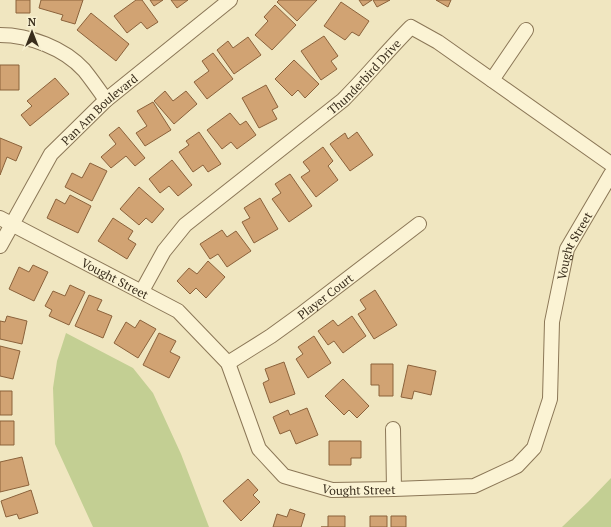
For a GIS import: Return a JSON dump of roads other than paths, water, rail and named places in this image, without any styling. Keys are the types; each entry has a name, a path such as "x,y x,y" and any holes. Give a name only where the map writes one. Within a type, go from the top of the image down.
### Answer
{"street":[{"name":"Pan Am Boulevard","path":"0,246 6,221 51,154 106,100 230,0"},
{"name":"Thunderbird Drive","path":"142,291 164,251 185,225 343,100 365,78 389,48 411,27 438,42 611,164"},
{"path":"492,80 526,30"},
{"path":"0,35 27,39 62,53 73,60 83,70 106,100"},
{"name":"Vought Street","path":"6,221 178,311 228,363 259,449 284,476 332,490 474,486 517,466 534,448 550,399 552,322 567,249 611,174"},
{"name":"Player Court","path":"228,363 272,336 419,224"},
{"path":"393,429 394,489"}]}
